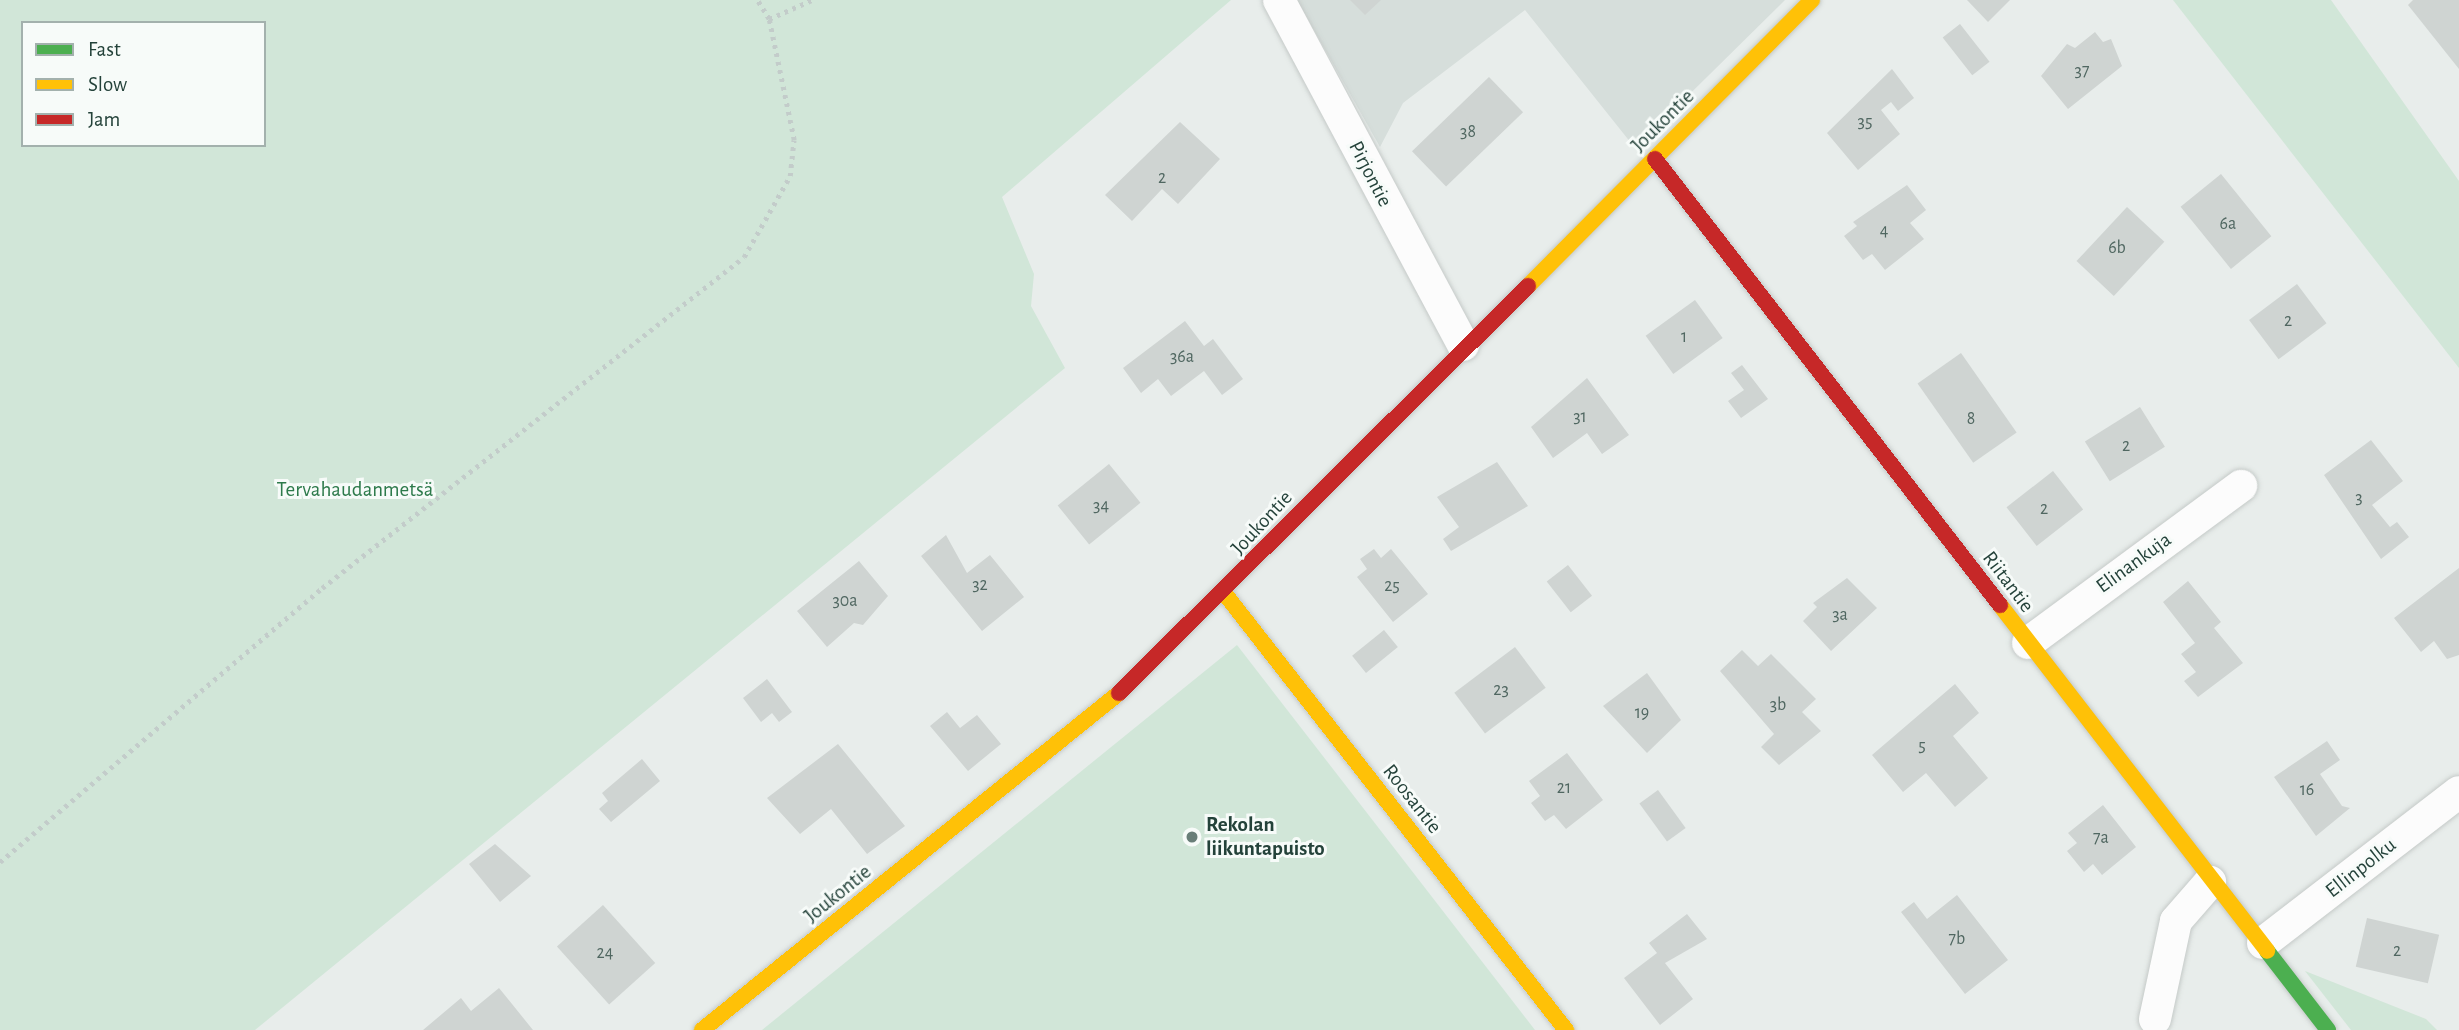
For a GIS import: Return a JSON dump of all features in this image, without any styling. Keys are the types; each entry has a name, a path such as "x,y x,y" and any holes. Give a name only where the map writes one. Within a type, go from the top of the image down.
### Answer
{"street":[{"name":"Pirjontie","path":"1279,0 1464,345"},
{"name":"Joukontie","path":"702,1030 1144,673 1225,594 1464,345 1655,159 1812,0"},
{"name":"Riitantie","path":"1655,159 1782,316 2210,882 2263,943 2328,1030"},
{"name":"Elinankuja","path":"2028,643 2241,486"},
{"name":"Roosantie","path":"1225,594 1566,1030"},
{"name":"Ellinpolku","path":"2263,943 2459,792"},
{"path":"2155,1019 2176,921 2210,882"}],"path":[{"path":"0,862 322,588 744,257 790,176 794,140 769,19 757,0"},
{"path":"769,19 812,0"}],"shaded area":[{"path":"1297,0 1785,0 1635,148 1525,10 1403,103 1380,147"}],"green space":[{"name":"Tervahaudanmetsä","path":"0,0 1231,0 1002,197 1034,274 1031,306 1065,368 255,1030 0,1030"},
{"path":"2173,0 2331,0 2459,181 2459,368"},
{"name":"Rekolan liikuntapuisto","path":"1237,645 1535,1030 762,1030"},
{"path":"2305,971 2426,1019 2437,1030 2351,1030"}],"building":[{"path":"1350,0 1381,0 1365,15"},
{"path":"1967,0 2010,0 1988,22"},
{"path":"2413,0 2459,0 2459,69 2408,5"},
{"path":"1960,24 1990,62 1972,75 1943,38"},
{"path":"2095,32 2103,42 2111,39 2122,66 2068,109 2041,76 2067,44 2075,48"},
{"path":"1892,69 1914,98 1898,111 1891,102 1881,110 1900,134 1858,170 1827,133"},
{"path":"1489,77 1523,112 1446,187 1412,151"},
{"path":"1180,122 1220,159 1178,204 1162,189 1132,221 1105,195"},
{"path":"2221,174 2271,236 2231,269 2181,207"},
{"path":"1907,185 1926,210 1910,223 1924,239 1885,270 1872,254 1863,260 1844,236 1857,226 1853,222"},
{"path":"2127,207 2164,242 2114,296 2077,261"},
{"path":"2297,284 2326,323 2279,359 2249,320"},
{"path":"1695,300 1723,338 1673,374 1646,336"},
{"path":"1185,321 1204,346 1213,339 1243,379 1222,395 1204,371 1171,396 1158,379 1141,393 1123,368"},
{"path":"1961,353 2017,432 1973,463 1918,383"},
{"path":"1742,365 1768,399 1741,418 1728,401 1744,390 1731,373"},
{"path":"1587,378 1629,435 1602,454 1587,433 1553,458 1531,427"},
{"path":"2140,407 2165,447 2110,481 2085,441"},
{"path":"2371,440 2403,481 2372,505 2390,527 2397,522 2409,537 2381,559 2324,475"},
{"path":"1497,462 1528,506 1451,551 1443,539 1459,527 1437,497"},
{"path":"1109,464 1140,503 1089,544 1058,506"},
{"path":"2053,471 2083,510 2037,546 2007,507"},
{"path":"946,535 967,573 990,555 1024,597 982,631 921,556"},
{"path":"1374,549 1381,558 1391,549 1428,594 1393,622 1357,577 1367,569 1360,559"},
{"path":"859,561 888,596 863,625 854,623 827,647 797,611"},
{"path":"1568,565 1592,596 1571,612 1547,582"},
{"path":"2459,568 2459,655 2447,659 2434,641 2421,652 2394,618"},
{"path":"1847,578 1877,608 1831,651 1803,621 1817,607 1813,603"},
{"path":"2188,581 2221,622 2214,628 2243,663 2198,697 2184,681 2196,672 2181,654 2195,643 2163,602"},
{"path":"1384,630 1398,647 1366,673 1352,656"},
{"path":"1515,647 1546,688 1485,733 1454,693"},
{"path":"1742,650 1758,666 1771,654 1816,699 1802,712 1821,731 1779,765 1761,747 1774,734 1720,671"},
{"path":"1647,673 1681,720 1647,753 1603,706"},
{"path":"767,679 792,712 779,722 772,713 761,722 743,698"},
{"path":"1955,684 1979,713 1953,736 1988,778 1955,807 1926,773 1903,792 1872,755"},
{"path":"947,712 960,728 977,715 1001,744 968,771 930,726"},
{"path":"2327,741 2340,760 2320,774 2342,806 2350,808 2316,836 2274,777"},
{"path":"838,744 905,826 867,854 831,809 800,834 767,798"},
{"path":"1567,753 1603,800 1566,829 1554,815 1545,821 1531,803 1540,796 1529,781"},
{"path":"642,759 660,781 611,822 599,809 608,801 602,793"},
{"path":"1658,790 1686,828 1667,842 1639,804"},
{"path":"2103,805 2136,847 2102,875 2093,864 2084,872 2067,851 2077,843 2068,833"},
{"path":"495,844 531,876 500,902 469,864"},
{"path":"1957,895 2008,960 1965,994 1901,912 1914,902 1927,919"},
{"path":"603,905 655,963 609,1004 557,946"},
{"path":"1687,914 1707,939 1665,963 1693,999 1660,1025 1624,978 1657,953 1649,943"},
{"path":"2367,918 2439,935 2428,983 2356,967"},
{"path":"499,988 533,1030 423,1030 461,998 471,1011"}],"traffic: fast":[{"path":"2267,951 2328,1030"}],"traffic: slow":[{"path":"1528,286 1812,0"},
{"path":"1225,594 1566,1030"},
{"path":"2000,605 2267,951"},
{"path":"702,1030 1119,693"}],"traffic: jam":[{"path":"1655,159 2000,605"},
{"path":"1119,693 1528,286"}],"place":[{"name":"Rekolan liikuntapuisto","path":"1192,837"}]}
